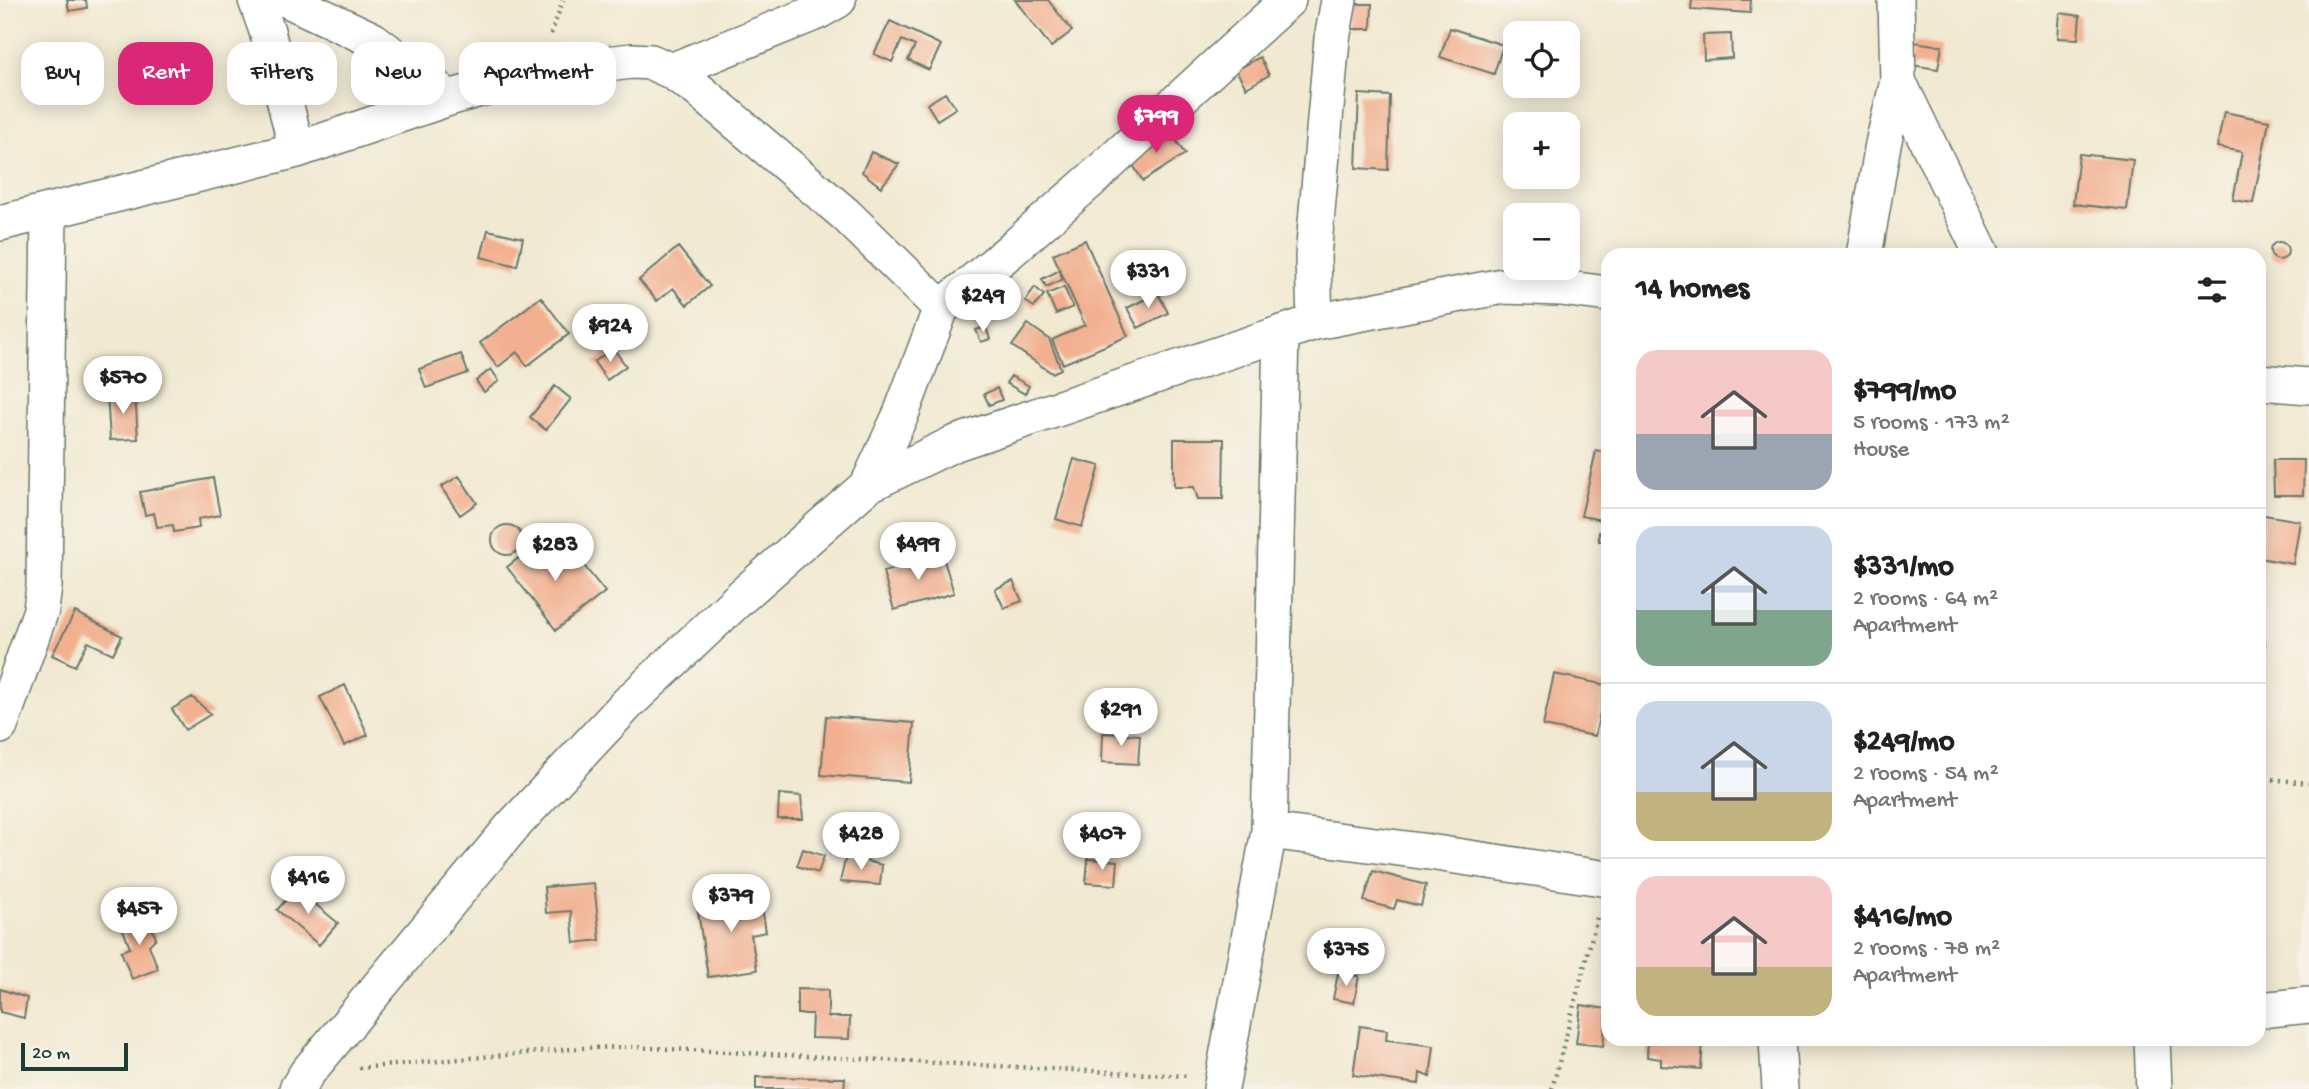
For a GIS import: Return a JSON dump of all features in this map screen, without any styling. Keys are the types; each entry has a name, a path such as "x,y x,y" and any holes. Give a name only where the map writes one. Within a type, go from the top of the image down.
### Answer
{"street":[{"path":"256,0 267,31 296,150"},
{"path":"288,0 373,40 449,98"},
{"path":"671,71 804,18 838,0"},
{"path":"868,485 901,414 941,308 1090,181 1288,0"},
{"path":"1315,322 1313,257 1332,39 1339,0"},
{"path":"1865,248 1883,144 1898,81 1896,0"},
{"path":"0,223 296,150 449,98 539,72 632,61 650,62 671,71 696,88 845,214 941,308"},
{"path":"1898,81 1979,248"},
{"path":"0,726 41,610 44,586 49,212"},
{"path":"302,1081 511,828 627,704 742,596 868,485 953,444 1315,322 1503,286 1561,288 1601,293"},
{"path":"1223,1084 1269,831 1281,332"},
{"path":"2266,383 2309,386"},
{"path":"1269,831 1601,878"},
{"path":"2266,1009 2309,1005"},
{"path":"1777,1046 1780,1089"},
{"path":"2152,1046 2154,1089"}],"path":[{"path":"2266,779 2309,783"},
{"path":"1552,1089 1601,905"},
{"path":"302,1081 583,1048 632,1048 828,1059 1011,1065 1223,1084"}],"building":[{"path":"67,0 86,0 87,8 69,11"},
{"path":"1015,0 1048,0 1072,31 1051,47"},
{"path":"1692,0 1751,0 1750,13 1691,9"},
{"path":"1350,4 1372,4 1371,29 1350,29"},
{"path":"2060,13 2080,16 2078,39 2058,38"},
{"path":"890,21 941,45 929,70 908,60 915,46 902,40 892,62 874,54"},
{"path":"1450,28 1503,45 1494,74 1440,57"},
{"path":"1731,34 1732,58 1704,60 1703,35"},
{"path":"1914,42 1942,46 1938,69 1911,65"},
{"path":"1260,57 1269,75 1246,88 1236,70"},
{"path":"945,93 956,108 937,120 927,104"},
{"path":"1359,94 1390,96 1388,170 1356,168"},
{"path":"2224,112 2269,121 2253,203 2233,200 2242,152 2217,147"},
{"path":"1169,130 1185,154 1143,181 1128,157"},
{"path":"871,152 899,164 881,187 862,172"},
{"path":"2079,154 2133,160 2127,210 2073,204"},
{"path":"488,230 523,238 517,266 481,257"},
{"path":"1085,240 1128,336 1063,364 1052,340 1085,325 1053,254"},
{"path":"2279,242 2285,245 2288,251 2285,257 2279,260 2273,257 2270,251 2273,245"},
{"path":"678,247 710,286 687,305 673,288 657,301 639,280"},
{"path":"1060,270 1062,280 1046,287 1042,279"},
{"path":"1035,287 1044,295 1034,307 1025,301"},
{"path":"1064,287 1073,307 1056,314 1047,294"},
{"path":"1158,293 1168,313 1138,328 1127,308"},
{"path":"541,297 569,334 527,366 517,352 498,367 480,343"},
{"path":"1028,324 1049,339 1061,369 1052,373 1012,346"},
{"path":"986,327 990,339 981,342 976,330"},
{"path":"613,348 626,366 607,380 594,362"},
{"path":"461,354 468,373 426,388 419,369"},
{"path":"491,369 499,381 484,392 476,381"},
{"path":"1011,376 1029,386 1025,394 1006,383"},
{"path":"555,386 571,399 546,430 530,417"},
{"path":"997,388 1002,400 989,405 984,394"},
{"path":"135,391 138,439 110,440 107,393"},
{"path":"1174,439 1224,439 1223,499 1198,499 1194,487 1174,487"},
{"path":"1596,451 1601,452 1601,520 1581,516"},
{"path":"1074,459 1100,466 1082,527 1056,519"},
{"path":"2273,460 2304,460 2303,495 2274,495"},
{"path":"459,476 477,503 460,515 441,487"},
{"path":"213,478 220,515 198,519 199,528 174,532 173,525 157,527 154,513 145,515 140,492"},
{"path":"2266,515 2300,521 2293,564 2266,559"},
{"path":"507,525 518,529 522,540 518,551 507,555 496,551 492,540 496,529"},
{"path":"547,536 572,568 581,562 605,592 556,630 507,567"},
{"path":"942,554 954,593 894,610 883,572"},
{"path":"1013,581 1022,601 1004,608 995,589"},
{"path":"75,612 122,636 113,654 88,642 75,666 52,655"},
{"path":"1554,674 1601,684 1601,708 1595,736 1543,726"},
{"path":"345,685 368,735 344,746 320,697"},
{"path":"192,697 211,714 185,730 172,709"},
{"path":"826,716 914,723 909,782 821,775"},
{"path":"1103,733 1140,735 1138,764 1102,762"},
{"path":"779,794 801,796 803,819 778,819"},
{"path":"803,849 824,856 818,873 797,866"},
{"path":"846,856 882,865 880,885 840,882"},
{"path":"1088,859 1118,861 1116,885 1086,883"},
{"path":"1373,871 1426,885 1421,906 1397,900 1394,909 1364,901"},
{"path":"594,883 600,940 574,943 571,911 546,913 544,887"},
{"path":"296,888 338,923 319,945 277,910"},
{"path":"760,895 766,932 751,935 757,970 708,977 697,905"},
{"path":"146,914 156,938 149,945 158,969 132,979 121,951 130,948 121,924"},
{"path":"1338,973 1359,976 1354,1003 1333,999"},
{"path":"0,989 27,998 24,1018 0,1012"},
{"path":"797,989 828,990 828,1017 850,1017 849,1039 811,1038 812,1014 797,1014"},
{"path":"1581,1005 1601,1008 1601,1046 1576,1043"},
{"path":"1360,1026 1387,1030 1386,1040 1434,1046 1430,1077 1420,1073 1419,1084 1353,1075"},
{"path":"1648,1046 1703,1046 1701,1069 1661,1066 1661,1059 1647,1057"},
{"path":"756,1077 845,1078 844,1089 756,1089"}]}
